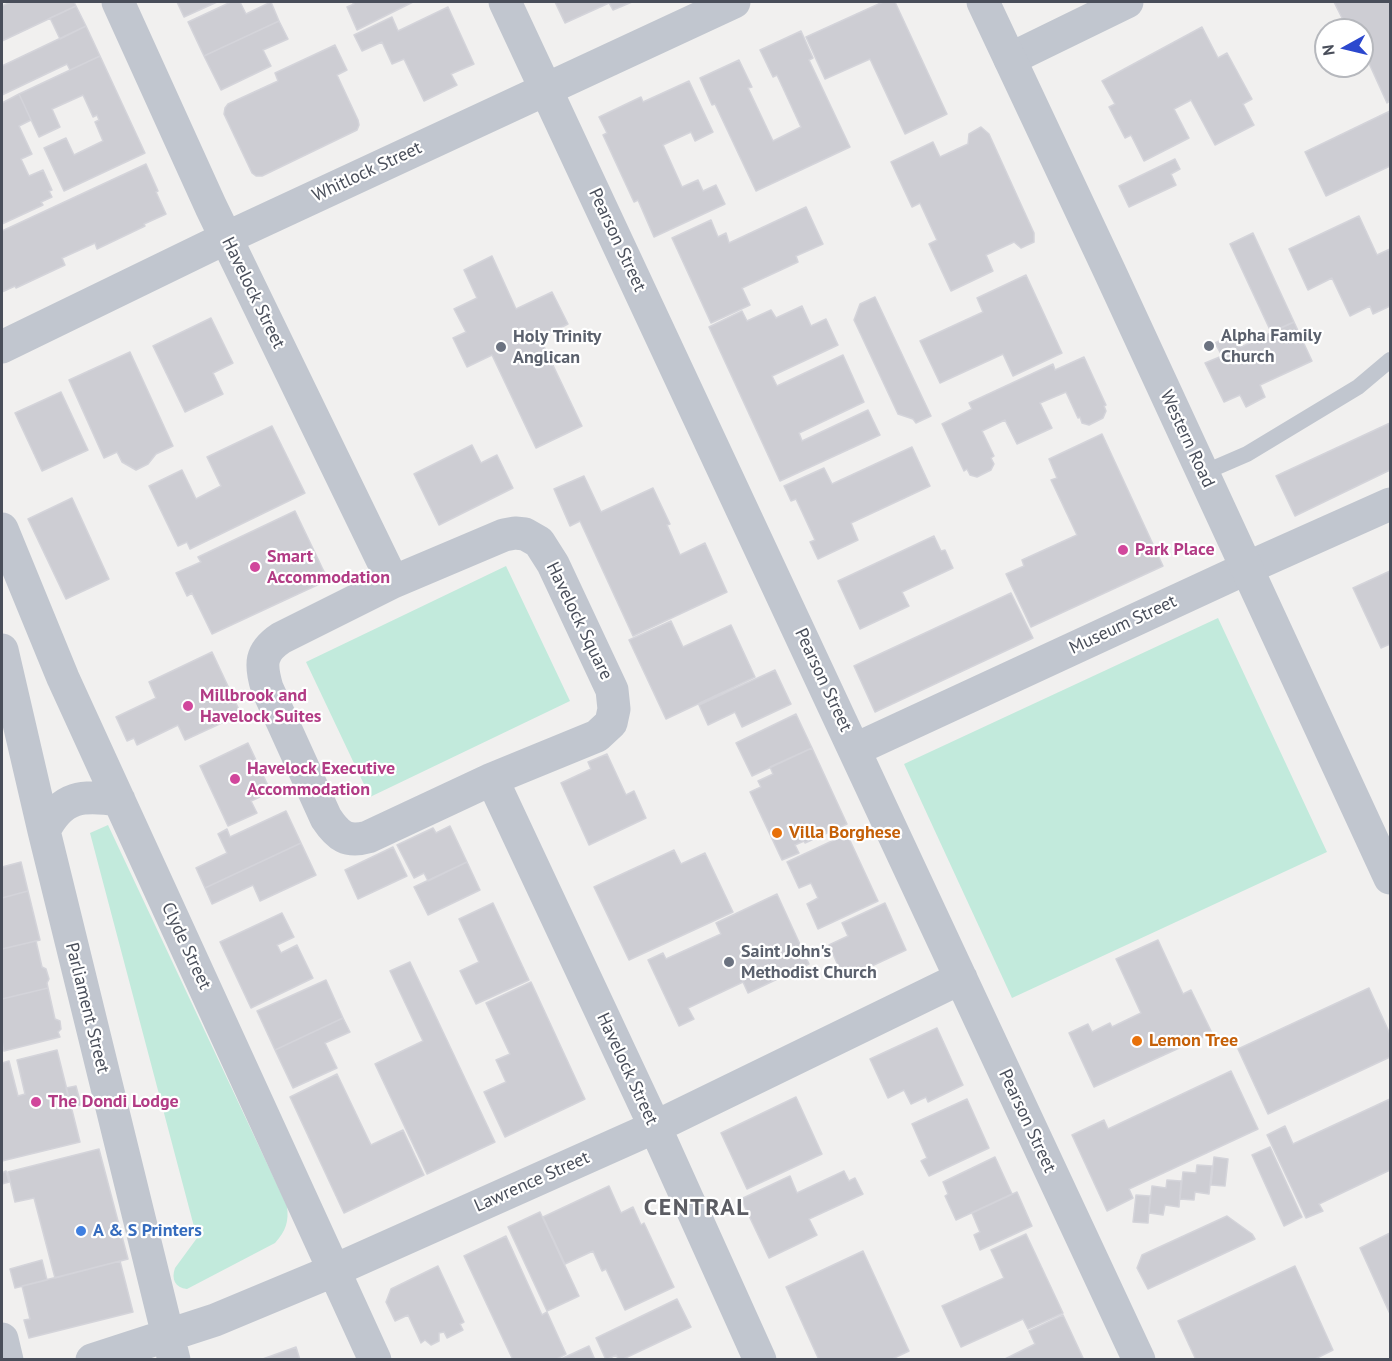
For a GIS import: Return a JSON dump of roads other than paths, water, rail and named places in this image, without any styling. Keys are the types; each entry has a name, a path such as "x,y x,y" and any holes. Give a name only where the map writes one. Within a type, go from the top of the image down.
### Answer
{"street":[{"name":"Havelock Street","path":"118,2 211,207 393,582"},
{"name":"Pearson Street","path":"505,2 856,749 1139,1359"},
{"name":"Whitlock Street","path":"2,347 226,237 734,2"},
{"name":"Western Road","path":"983,2 1390,878"},
{"path":"1010,59 1127,2"},
{"name":"Museum Street","path":"856,749 1390,504"},
{"name":"Clyde Street","path":"2,529 63,678 375,1359"},
{"name":"Havelock Square","path":"525,534 539,542 553,564 612,690 614,710 611,723 597,736 492,780 368,837 351,839 337,832 326,819 267,688 262,667 263,659 267,650 281,638 393,582 504,535 525,534"},
{"name":"Parliament Street","path":"2,650 171,1348"},
{"name":"Havelock Street","path":"492,780 655,1127 760,1359"},
{"path":"44,831 57,810 70,801 98,797 119,801"},
{"name":"Lawrence Street","path":"92,1359 171,1348 216,1320 335,1270 655,1127 961,978"},
{"path":"2,1339 7,1359"}],"lane":[{"path":"1203,473 1247,454 1358,387 1390,360"}],"place":[{"name":"Alpha Family Church","path":"1209,346"},
{"name":"Holy Trinity Anglican","path":"501,347"},
{"name":"Park Place","path":"1123,550"},
{"name":"Smart Accommodation","path":"255,567"},
{"name":"Millbrook and Havelock Suites","path":"188,706"},
{"name":"Havelock Executive Accommodation","path":"235,779"},
{"name":"Villa Borghese","path":"777,833"},
{"name":"Saint John's Methodist Church","path":"729,962"},
{"name":"Lemon Tree","path":"1137,1041"},
{"name":"The Dondi Lodge","path":"36,1102"},
{"name":"A & S Printers","path":"81,1231"}],"district":[{"name":"CENTRAL","path":"697,1208"}]}
